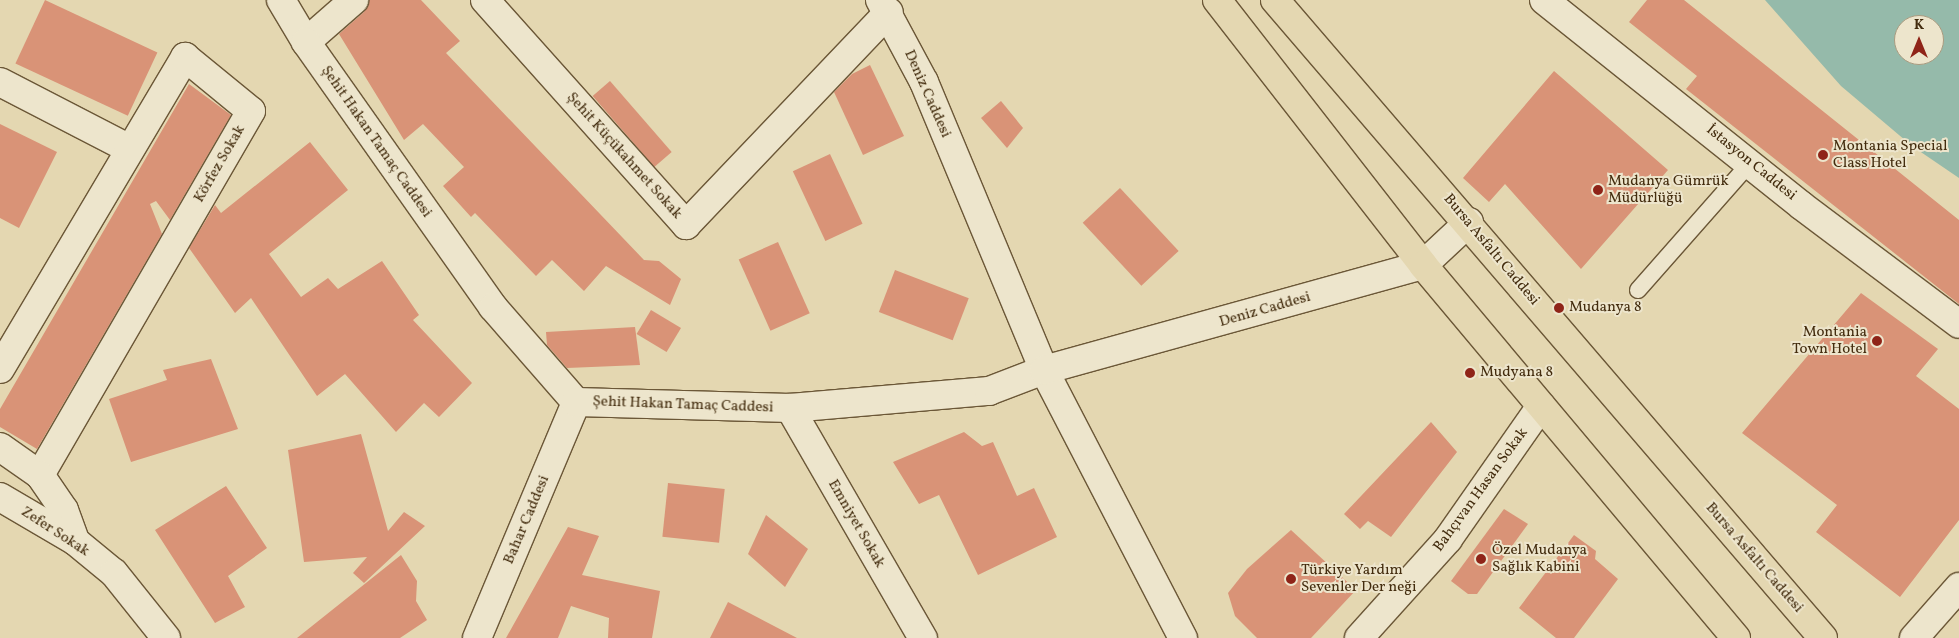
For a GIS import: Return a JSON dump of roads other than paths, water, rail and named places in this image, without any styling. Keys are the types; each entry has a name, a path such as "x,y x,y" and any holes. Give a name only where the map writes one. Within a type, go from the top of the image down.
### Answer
{"highway":[{"path":"1217,0 1423,265 1736,638"},
{"name":"Bursa Asfaltı Caddesi","path":"1275,0 1361,104 1470,222 1566,341 1823,638"}],"street":[{"name":"Şehit Hakan Tamaç Caddesi","path":"281,0 306,42 493,307 576,402 790,408 989,391 1044,370"},
{"path":"306,42 354,0"},
{"name":"Şehit Küçükahmet Sokak","path":"485,0 686,225 884,6"},
{"name":"İstasyon Caddesi","path":"1544,0 1959,324"},
{"name":"Deniz Caddesi","path":"884,6 924,82 1044,370 1183,638"},
{"name":"Körfez Sokak","path":"0,368 185,57 251,111 40,475"},
{"path":"0,82 130,149"},
{"name":"Deniz Caddesi","path":"1044,370 1423,265 1470,222"},
{"name":"Bahar Caddesi","path":"477,638 576,402"},
{"name":"Bahçıvan Hasan Sokak","path":"1358,638 1448,539 1541,406"},
{"name":"Emniyet Sokak","path":"790,408 923,638"},
{"path":"0,447 40,475 64,510 75,540"},
{"name":"Zefer Sokak","path":"0,497 75,540 114,573 166,638"},
{"path":"1914,638 1959,587"}],"lane":[{"path":"1638,290 1751,162"}],"place":[{"name":"Montania Special Class Hotel","path":"1823,155"},
{"name":"Mudanya Gümrük Müdürlüğü","path":"1598,190"},
{"name":"Mudanya 8","path":"1559,308"},
{"name":"Montania Town Hotel","path":"1877,341"},
{"name":"Mudyana 8","path":"1470,373"},
{"name":"Özel Mudanya Sağlık Kabini","path":"1481,559"},
{"name":"Türkiye Yardım Sevenler Der neği","path":"1291,579"}]}
